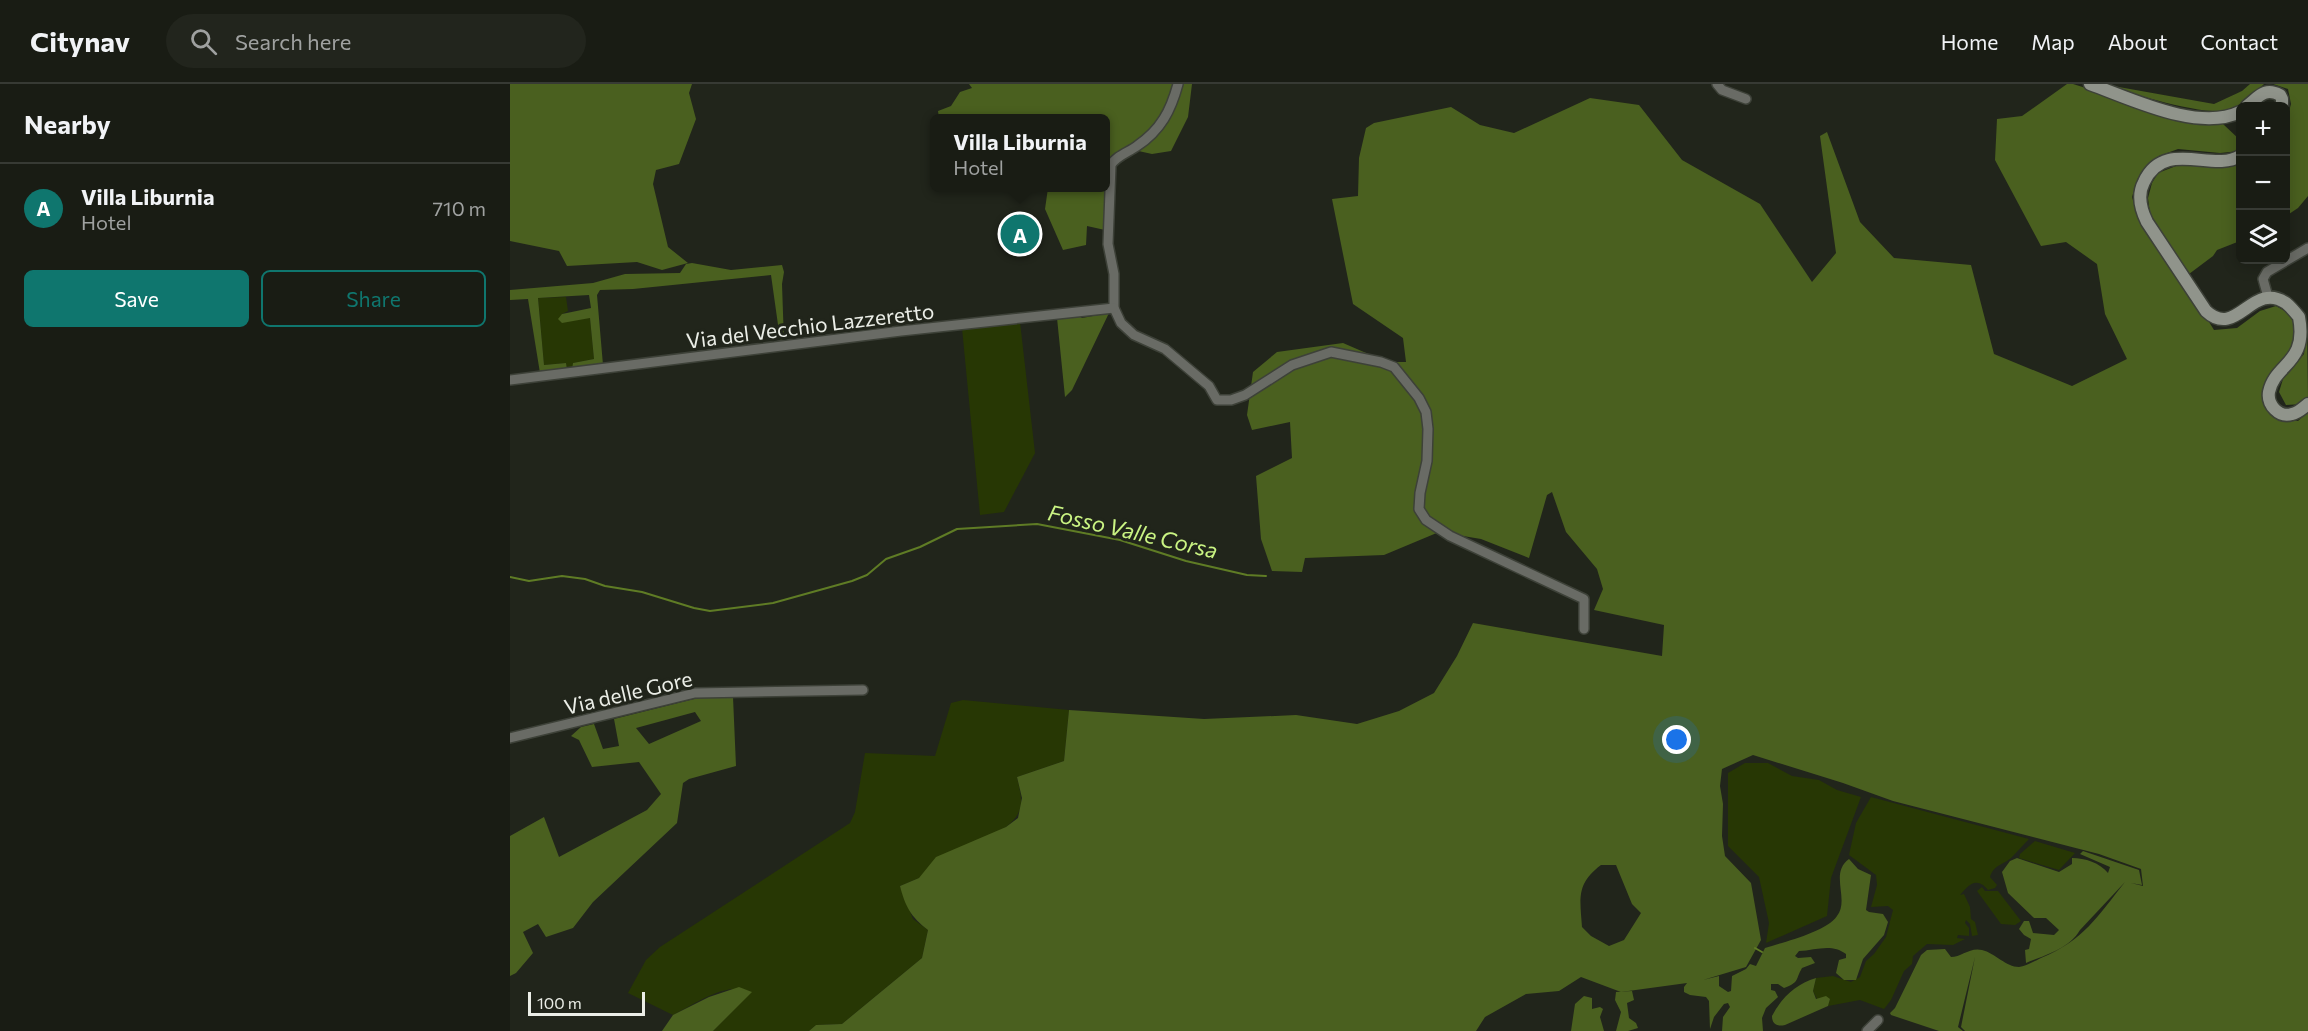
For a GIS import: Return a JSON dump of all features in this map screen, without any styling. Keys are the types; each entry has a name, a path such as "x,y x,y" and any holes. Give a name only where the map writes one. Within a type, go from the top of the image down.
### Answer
{"main road":[{"path":"2090,84 2168,111 2203,118 2219,119 2236,113"},
{"path":"2251,102 2261,93 2267,91 2280,95 2282,102"},
{"path":"2236,158 2231,161 2181,159 2163,163 2149,174 2144,182 2141,206 2147,222 2212,316 2219,319 2230,319 2260,299 2268,297 2286,303 2299,316 2301,323 2299,351 2271,387 2270,403 2277,411 2288,415 2295,414 2308,404"}],"street":[{"path":"1110,191 1111,165 1114,159 1140,144 1156,129 1171,110 1178,84"},
{"path":"1717,84 1722,90 1746,99"},
{"path":"1110,192 1108,244 1114,274 1114,308 1121,323 1134,335 1165,350 1209,386 1217,400 1231,400 1245,395 1292,365 1331,352 1381,362 1394,367 1419,398 1426,412 1427,461 1419,509 1426,520 1450,536 1584,599 1584,629"},
{"path":"2268,297 2263,279 2267,272 2308,248"},
{"name":"Via del Vecchio Lazzeretto","path":"510,380 901,331 1114,308"},
{"name":"Via delle Gore","path":"510,738 695,693 863,690"},
{"path":"1866,1031 1878,1020"}],"green space":[{"path":"510,84 692,84 689,93 696,119 679,164 656,170 653,184 668,247 688,263 662,270 637,262 567,266 559,251 510,241"},
{"path":"969,84 1192,84 1188,117 1171,151 1152,154 1134,150 1117,152 1110,166 1110,114 938,114 938,111 951,106 960,92 972,88"},
{"path":"2067,84 2175,116 2223,124 2236,136 2236,151 2220,153 2178,149 2159,156 2138,178 2132,197 2140,223 2188,288 2214,330 2237,328 2260,311 2276,306 2292,317 2300,335 2270,383 2279,418 2298,421 2308,412 2308,1031 1965,1031 1961,1027 1975,957 1958,1027 1963,1031 1939,1031 1891,1015 1921,955 1927,950 1945,949 1951,957 1978,949 2019,967 2056,951 2026,963 2025,950 2029,949 2031,939 2019,929 2024,921 2029,921 2033,933 2054,935 2059,930 2046,918 2034,918 2008,893 2002,872 2010,861 2017,858 2059,872 2072,864 2072,858 2077,858 2097,864 2108,873 2110,867 2080,854 2083,851 2139,870 2142,885 2131,883 2143,886 2141,869 2099,854 1893,801 1753,755 1722,769 1720,786 1723,804 1722,836 1725,856 1751,883 1761,940 1746,967 1703,980 1719,976 1719,986 1728,992 1731,991 1732,976 1746,969 1750,964 1756,966 1765,948 1804,936 1832,922 1840,910 1841,872 1843,865 1849,859 1858,869 1871,875 1866,910 1883,914 1888,922 1884,935 1863,959 1856,980 1844,980 1836,973 1839,960 1846,958 1846,954 1841,951 1824,948 1799,951 1795,956 1798,958 1811,957 1815,963 1802,968 1796,980 1789,986 1784,988 1778,984 1771,984 1771,990 1775,991 1778,997 1766,1008 1762,1018 1763,1031 1722,1031 1723,1017 1730,1007 1728,1003 1724,1004 1714,1017 1710,1029 1709,1001 1706,997 1684,992 1687,983 1621,992 1581,977 1559,991 1526,994 1485,1017 1476,1031 809,1031 816,1025 842,1024 922,958 928,930 910,911 900,886 919,878 936,857 1006,827 1018,818 1022,798 1017,777 1064,761 1069,710 1204,719 1296,715 1357,724 1399,711 1434,693 1457,656 1473,623 1662,656 1664,625 1594,610 1603,589 1597,569 1566,532 1552,492 1547,495 1529,558 1481,539 1439,532 1384,555 1305,558 1302,572 1272,571 1261,539 1256,476 1292,458 1290,422 1252,430 1247,415 1253,372 1277,352 1343,343 1387,362 1406,362 1403,338 1353,304 1332,199 1358,196 1359,158 1366,128 1374,123 1451,107 1480,125 1514,133 1590,98 1639,105 1682,160 1760,204 1812,282 1836,253 1820,136 1827,132 1860,222 1894,258 1971,265 1994,354 2072,386 2127,359 2105,314 2097,264 2066,242 2041,246 1995,160 1997,119 2022,116","holes":["1601,865 1616,865 1632,904 1641,913 1624,940 1609,946 1591,936 1582,927 1581,892 1583,885","2125,882 2098,917 2068,944 2056,951 2070,942 2080,930"]},
{"path":"2102,84 2214,104 2242,91 2250,84 2264,84 2245,102 2236,102 2236,108 2219,111 2186,107"},
{"path":"2273,84 2308,84 2308,196 2290,213 2291,104 2288,89"},
{"path":"2236,162 2236,243 2217,250 2213,256 2189,274 2150,214 2148,198 2152,183 2158,173 2176,166"},
{"path":"1047,192 1108,192 1105,230 1087,226 1086,245 1063,250 1045,209"},
{"path":"686,264 731,270 782,265 784,272 782,284 784,342 780,339 771,275 633,289 600,290 597,295 603,365 572,369 573,363 594,359 590,318 562,323 558,319 562,314 591,308 589,295 538,298 544,365 566,363 567,369 540,373 528,299 510,300 510,290 593,283 625,274 680,273"},
{"path":"566,297 568,311 562,314 590,317 594,359 573,363 572,369 567,369 566,363 544,365 538,298"},
{"path":"1109,313 1072,390 1065,397 1057,318 1076,314 1082,318"},
{"path":"1020,322 1035,453 1004,512 980,515 962,328"},
{"path":"2307,327 2308,399 2303,404 2286,405 2279,392 2283,379 2304,354"},
{"path":"733,697 736,766 689,779 683,783 677,823 593,902 573,928 546,937 538,924 523,932 533,953 516,973 510,976 510,836 544,817 559,857 647,810 661,794 639,762 592,767 579,740 571,736 581,727 594,724 603,749 619,746 614,719 698,698","holes":["695,712 701,721 649,744 636,728"]},
{"path":"963,700 1069,710 1064,761 1017,777 1020,810 1006,827 919,878 900,886 913,919 928,930 922,958 842,1024 816,1025 809,1031 713,1031 751,992 742,989 722,991 673,1015 628,993 646,960 660,947 850,823 855,812 865,753 935,756 951,703"},
{"path":"1745,763 1768,763 1792,776 1819,780 1837,790 1861,797 1831,878 1827,916 1766,943 1769,923 1759,877 1728,846 1728,773"},
{"path":"1871,797 2029,839 2009,860 1994,870 1990,877 1997,885 1995,888 1988,890 1982,884 1975,883 1960,895 1964,894 1970,907 1971,919 1975,922 1978,935 1972,936 1970,924 1966,920 1969,936 1958,935 1957,938 1965,939 1953,945 1927,944 1913,956 1912,964 1904,971 1891,1000 1884,1009 1860,1000 1828,1006 1830,999 1817,999 1813,991 1816,978 1833,976 1851,982 1860,977 1866,961 1886,937 1893,910 1888,906 1871,907 1877,885 1876,875 1849,855 1856,823"},
{"path":"2035,841 2075,853 2059,870 2019,858 2020,854"},
{"path":"1982,887 1985,891 1998,891 2021,921 2015,925 2001,924 1977,891"},
{"path":"1816,978 1813,991 1816,999 1826,996 1830,999 1828,1006 1785,1025 1776,1024 1772,1016 1785,997 1802,984"},
{"path":"739,987 752,992 713,1031 662,1031 673,1015 709,997"},
{"path":"1632,991 1634,1000 1627,1003 1629,1018 1636,1023 1638,1028 1616,1031 1621,1012 1615,1000 1616,992"},
{"path":"1584,996 1592,998 1592,1009 1600,1007 1603,1009 1600,1017 1604,1031 1571,1031 1575,1004"}],"waterway":[{"name":"Fosso Valle Corsa","path":"510,577 529,581 562,576 585,579 605,586 642,592 710,611 773,603 852,581 867,575 886,559 920,547 957,529 1037,524 1120,540 1186,561 1247,575 1266,576"},
{"path":"1755,948 1762,952"}],"place":[{"name":"Villa Liburnia","path":"1020,234"}]}
